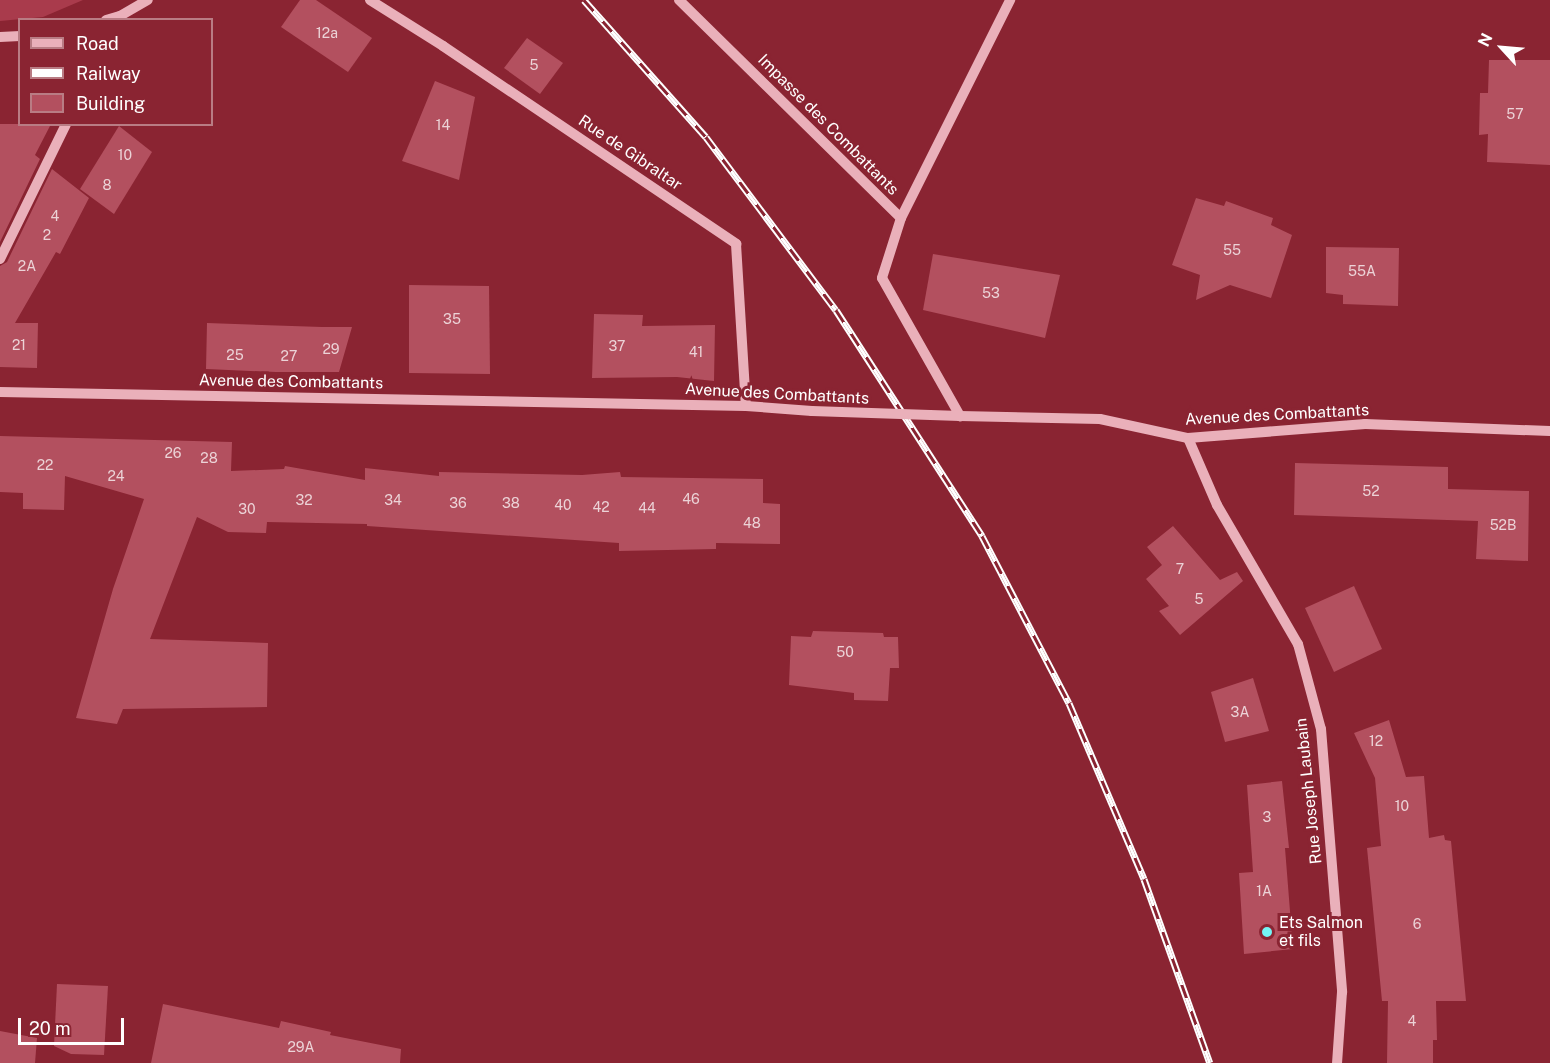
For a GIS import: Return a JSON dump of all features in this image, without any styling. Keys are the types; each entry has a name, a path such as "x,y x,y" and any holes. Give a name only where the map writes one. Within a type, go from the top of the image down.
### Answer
{"street":[{"path":"119,18 148,0"},
{"name":"Rue de Gibraltar","path":"370,0 443,46 736,244 746,405"},
{"name":"Impasse des Combattants","path":"679,0 901,218 882,278 960,416"},
{"path":"901,218 1010,0"},
{"path":"0,37 18,36"},
{"path":"0,259 65,126"},
{"name":"Avenue des Combattants","path":"0,392 746,405 812,411 1100,419 1188,438 1365,424 1550,431"},
{"name":"Rue Joseph Laubain","path":"1188,438 1217,505 1298,644 1321,729 1342,992 1337,1063"}],"shaded area":[{"path":"0,0 83,0 43,17 0,21"}],"building":[{"path":"300,0 316,0 372,38 348,72 281,27"},
{"path":"527,38 563,63 540,94 504,68"},
{"path":"1489,60 1550,60 1550,165 1487,162 1488,134 1479,135 1480,93 1488,93"},
{"path":"435,81 475,97 459,180 402,161"},
{"path":"0,124 50,126 35,155 40,159 0,242"},
{"path":"119,126 152,152 114,214 80,189"},
{"path":"52,169 89,198 60,254 56,252 15,323 38,323 37,368 0,367 0,266 7,262"},
{"path":"1196,198 1224,206 1226,201 1273,218 1271,225 1292,235 1271,298 1230,285 1196,300 1200,275 1172,265"},
{"path":"1326,247 1399,248 1398,306 1343,304 1343,295 1326,293"},
{"path":"933,254 1060,275 1045,338 923,310"},
{"path":"409,285 489,286 490,374 409,373"},
{"path":"594,314 643,315 642,326 715,325 714,381 677,377 592,378"},
{"path":"207,323 352,327 339,372 276,372 206,369"},
{"path":"0,436 232,442 231,471 284,469 285,466 365,480 365,468 439,476 439,472 582,475 620,472 621,477 763,479 763,503 780,504 780,544 716,543 716,549 619,551 619,543 367,526 367,524 267,522 266,533 228,532 197,517 150,639 268,643 267,707 123,709 117,724 76,718 113,589 144,499 65,476 64,510 23,509 23,493 0,492"},
{"path":"1295,463 1448,467 1448,489 1529,491 1528,561 1476,559 1478,521 1294,515"},
{"path":"1173,526 1220,580 1237,572 1243,581 1180,635 1159,611 1169,606 1146,579 1162,565 1147,547"},
{"path":"1354,586 1382,649 1334,672 1305,608"},
{"path":"813,631 883,633 884,637 898,637 899,668 890,668 888,701 854,700 854,693 789,685 791,636 811,637"},
{"path":"1253,678 1269,731 1225,742 1211,692"},
{"path":"1389,720 1406,777 1424,776 1429,838 1444,835 1445,840 1451,841 1466,1001 1436,1001 1437,1040 1433,1040 1433,1063 1387,1063 1388,1001 1382,1001 1367,848 1381,846 1375,778 1354,733"},
{"path":"1282,781 1289,848 1285,848 1293,949 1244,954 1239,873 1253,872 1247,785"},
{"path":"57,984 108,986 104,1055 71,1054 54,1046"},
{"path":"163,1004 279,1028 281,1021 331,1032 330,1035 401,1049 400,1063 151,1063"},
{"path":"0,1031 37,1038 35,1063 0,1063"}],"railway":[{"path":"584,0 706,137 836,310 982,536 1069,703 1144,879 1210,1063"}],"place":[{"name":"Ets Salmon et fils","path":"1267,932"}]}
